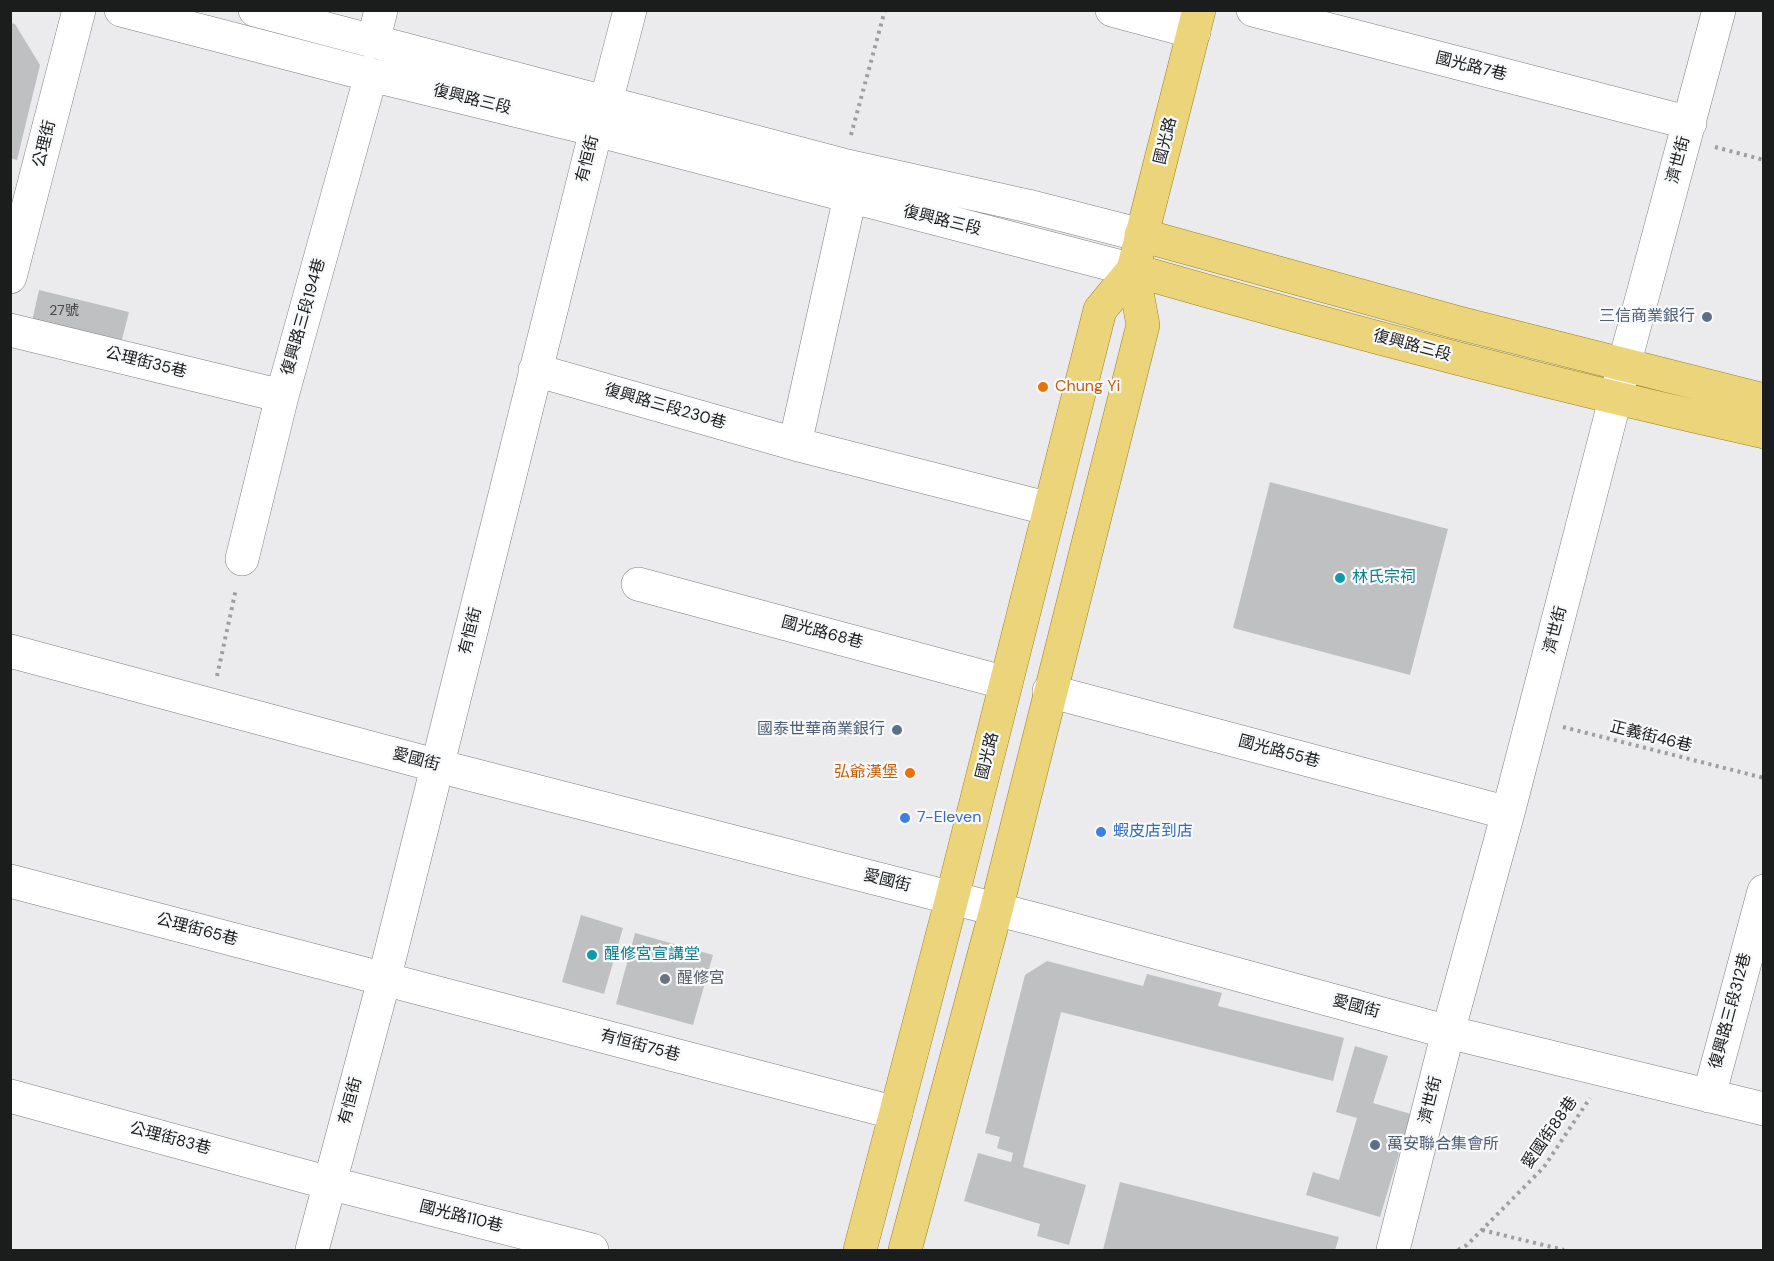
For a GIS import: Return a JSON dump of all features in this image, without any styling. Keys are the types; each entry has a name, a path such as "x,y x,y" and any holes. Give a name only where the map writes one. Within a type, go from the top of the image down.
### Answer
{"main road":[{"name":"國光路","path":"905,1251 996,910 1049,691 1143,325 1133,270 1197,21"},
{"name":"復興路三段","path":"1141,235 1455,322 1764,400"},
{"name":"國光路","path":"860,1251 952,898 1100,310 1133,270"},
{"name":"復興路三段","path":"1133,270 1411,347 1616,399 1764,432"}],"street":[{"name":"公理街","path":"10,278 79,10"},
{"name":"復興路三段","path":"121,10 371,75 601,116 843,165 1028,206 1141,235"},
{"name":"復興路三段","path":"255,10 373,42 850,197 1133,270"},
{"path":"373,42 381,10"},
{"name":"有恒街","path":"312,1251 384,980 536,370 630,10"},
{"path":"1112,10 1197,21"},
{"name":"國光路7巷","path":"1252,10 1687,131"},
{"name":"濟世街","path":"1393,1251 1448,1032 1533,719 1624,365 1719,10"},
{"name":"復興路三段194巷","path":"242,559 282,396 371,75"},
{"path":"795,444 850,197"},
{"name":"公理街35巷","path":"10,330 282,396"},
{"name":"復興路三段230巷","path":"536,370 795,444 1050,509"},
{"name":"國光路68巷","path":"638,584 1006,683"},
{"name":"愛國街","path":"10,651 438,766 952,898 1448,1032 1764,1109"},
{"name":"國光路55巷","path":"1049,691 1508,813"},
{"name":"公理街65巷","path":"10,881 384,980"},
{"name":"復興路三段312巷","path":"1709,1096 1764,891"},
{"name":"有恒街75巷","path":"384,980 896,1113"},
{"name":"公理街83巷","path":"10,1096 329,1183"},
{"name":"國光路110巷","path":"329,1183 592,1251"}],"path":[{"path":"843,165 885,10"},
{"path":"1687,131 1764,160"},
{"path":"211,704 242,559"},
{"name":"正義街46巷","path":"1533,719 1764,778"},
{"name":"愛國街88巷","path":"1458,1251 1467,1245 1544,1167 1607,1071"},
{"path":"1482,1230 1564,1251"}],"building":[{"path":"10,23 15,24 40,65 17,160 10,158"},
{"path":"39,290 129,312 121,343 32,321"},
{"name":"林氏宗祠","path":"1270,482 1448,529 1410,675 1233,628"},
{"name":"醒修宮宣講堂","path":"581,915 623,928 604,994 562,982"},
{"name":"醒修宮","path":"635,933 713,955 693,1025 616,1004"},
{"path":"1047,961 1143,986 1147,974 1222,993 1218,1006 1344,1038 1333,1081 1061,1012 1023,1167 1086,1185 1069,1245 1037,1236 1040,1224 964,1201 978,1153 1011,1162 1013,1153 997,1148 1000,1137 985,1133 1025,975"},
{"name":"萬安聯合集會所","path":"1355,1046 1388,1056 1373,1103 1411,1114 1380,1217 1306,1195 1313,1172 1339,1180 1357,1118 1336,1112"},
{"path":"1120,1182 1339,1237 1335,1250 1103,1250"}],"place":[{"name":"三信商業銀行","path":"1707,317"},
{"name":"Chung Yi","path":"1043,387"},
{"name":"林氏宗祠","path":"1340,578"},
{"name":"國泰世華商業銀行","path":"897,730"},
{"name":"弘爺漢堡","path":"910,773"},
{"name":"7-Eleven","path":"905,818"},
{"name":"蝦皮店到店","path":"1101,832"},
{"name":"醒修宮宣講堂","path":"592,955"},
{"name":"醒修宮","path":"665,979"},
{"name":"萬安聯合集會所","path":"1375,1145"}]}
